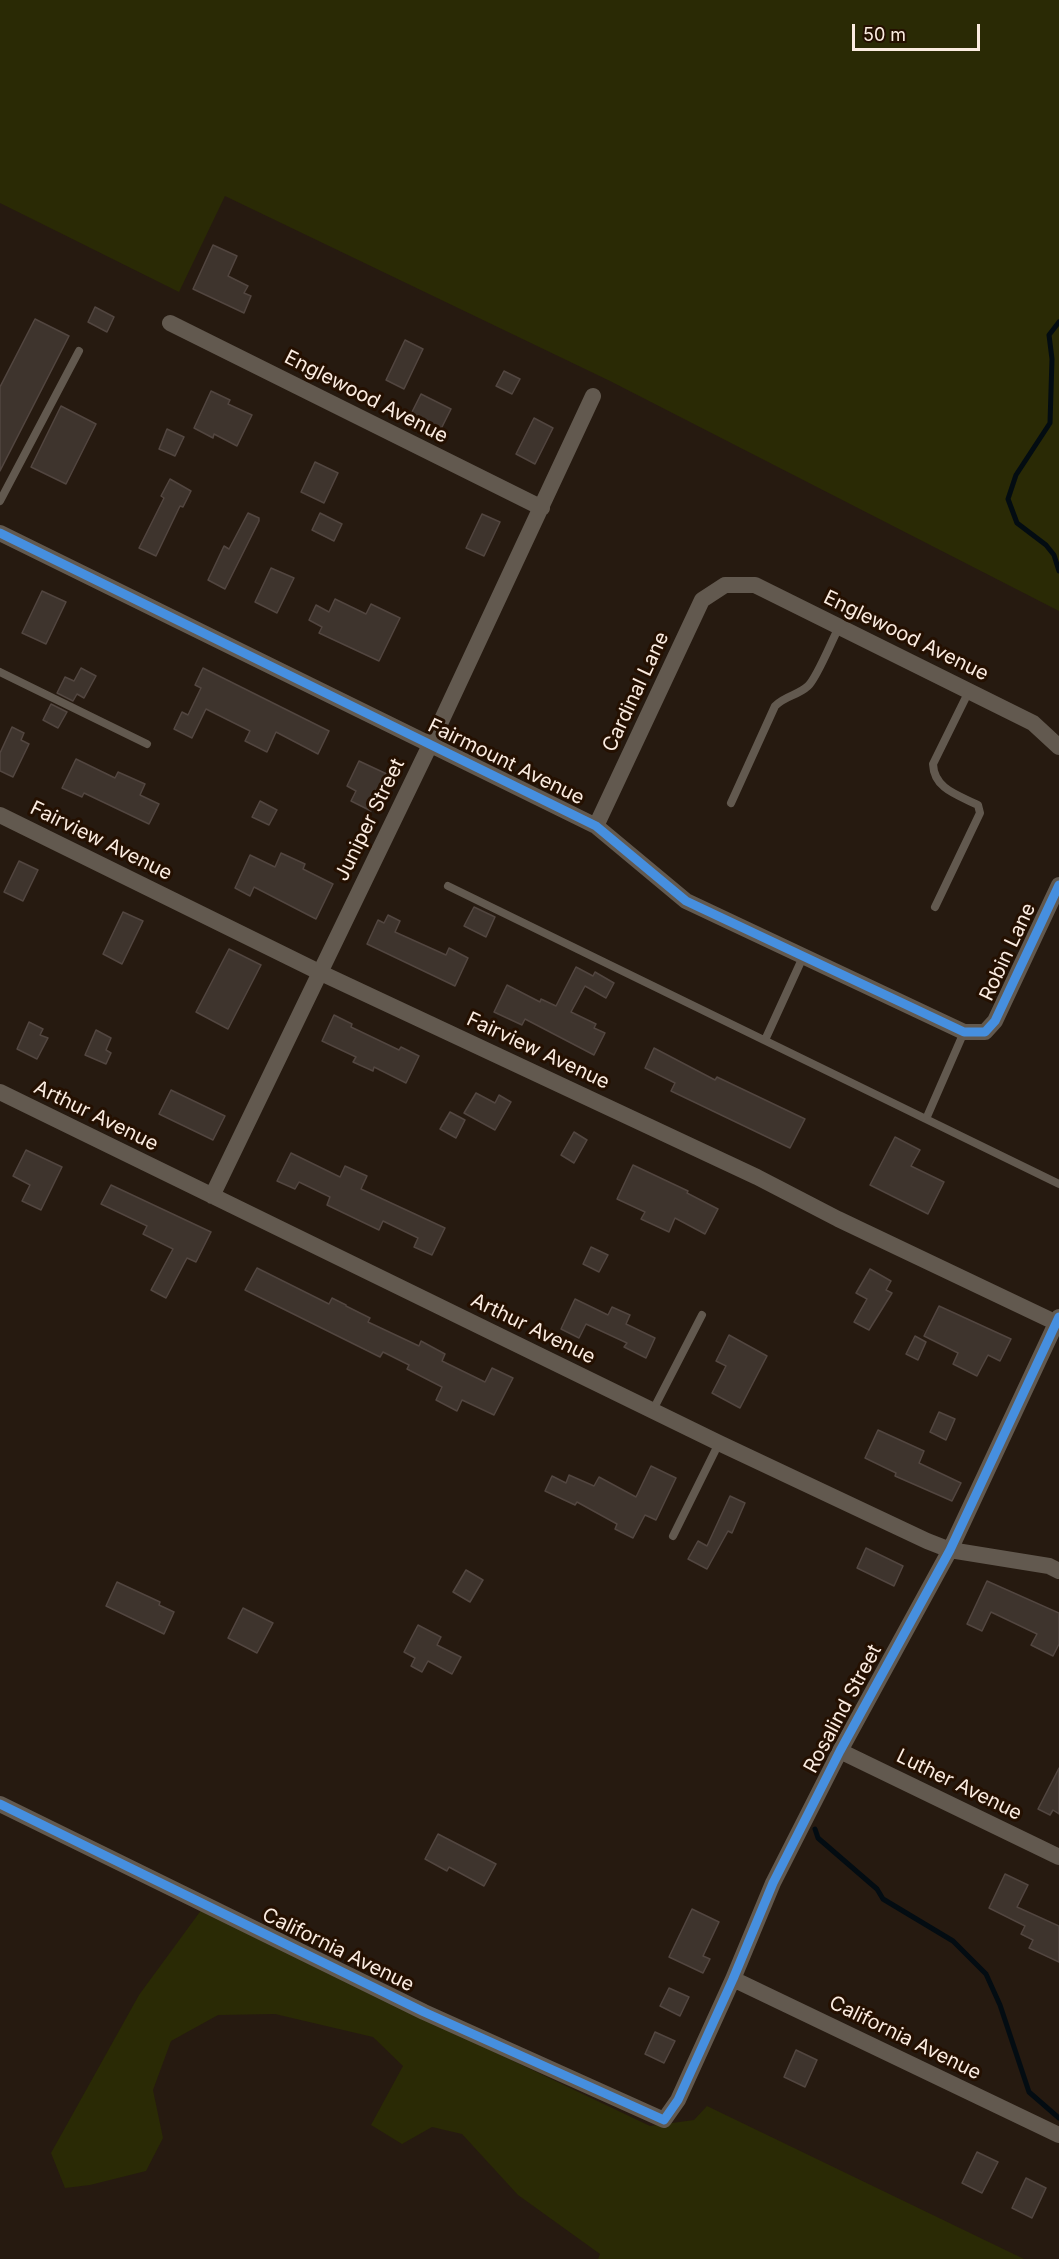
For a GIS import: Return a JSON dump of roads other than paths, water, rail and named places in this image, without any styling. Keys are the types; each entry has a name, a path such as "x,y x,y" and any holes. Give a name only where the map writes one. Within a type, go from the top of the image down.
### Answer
{"street":[{"name":"Englewood Avenue","path":"170,323 542,508"},
{"name":"Juniper Street","path":"212,1196 430,745 593,396"},
{"name":"Fairmount Avenue","path":"0,533 596,825 686,901 963,1032 986,1032"},
{"name":"Englewood Avenue","path":"725,585 755,585 1033,723 1059,747"},
{"name":"Cardinal Lane","path":"596,825 702,600 725,585"},
{"name":"Fairview Avenue","path":"0,815 319,972 757,1177 838,1219 1058,1322"},
{"name":"Robin Lane","path":"986,1032 995,1021 1059,885"},
{"name":"Arthur Avenue","path":"0,1092 719,1443 950,1550 1049,1566 1059,1571"},
{"name":"Rosalind Street","path":"664,2120 678,2100 733,1979 773,1883 840,1751 950,1550 1058,1322"},
{"name":"Luther Avenue","path":"840,1751 1059,1857"},
{"name":"California Avenue","path":"0,1804 424,2012 664,2120"},
{"name":"California Avenue","path":"733,1979 1059,2135"}],"lane":[{"path":"0,501 79,351"},
{"path":"731,803 775,706 783,697 800,692 810,685 839,627"},
{"path":"0,672 147,744"},
{"path":"935,907 980,813 978,805 940,784 934,775 933,764 969,691"},
{"path":"448,886 1059,1184"},
{"path":"765,1040 803,957"},
{"path":"926,1119 963,1032"},
{"path":"653,1410 702,1315"},
{"path":"673,1536 719,1443"}],"waterway":[{"path":"1059,322 1049,335 1052,359 1050,423 1016,475 1008,499 1017,523 1046,545 1054,555 1059,571"},
{"path":"815,1829 818,1838 877,1889 883,1899 953,1941 986,1974 1000,2005 1029,2092 1059,2118"}]}
